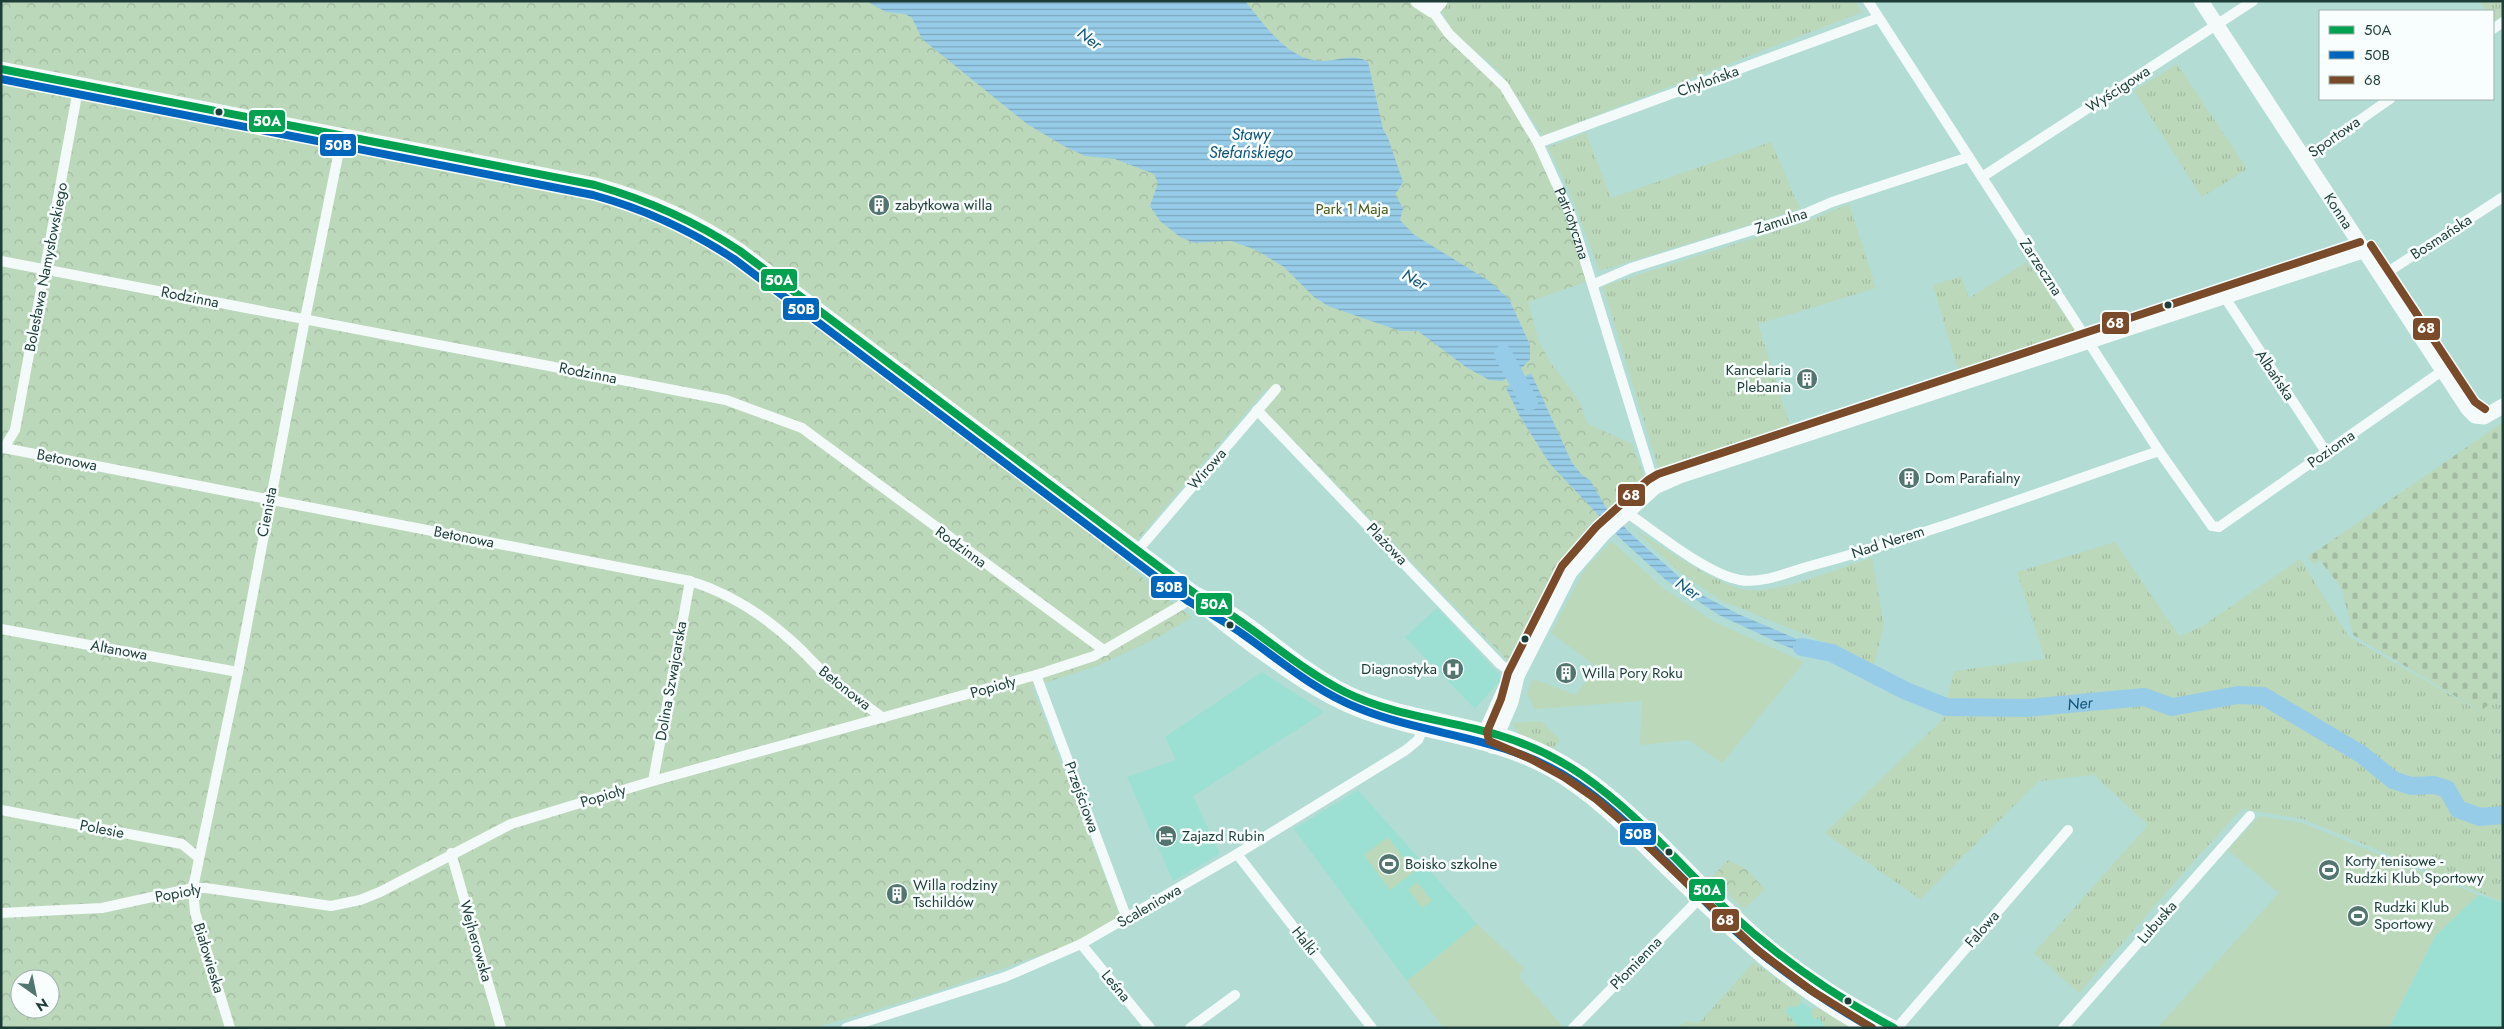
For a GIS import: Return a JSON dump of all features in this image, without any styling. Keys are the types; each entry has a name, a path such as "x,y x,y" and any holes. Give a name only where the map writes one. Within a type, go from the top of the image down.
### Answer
{"street":[{"name":"Patriotyczna","path":"1418,1 1436,6 1449,34 1504,86 1538,143 1571,216 1594,284 1655,486"},
{"name":"Zarzeczna","path":"1868,1 2160,451 2209,524 2219,527"},
{"name":"Konna","path":"2201,1 2362,250 2468,409 2479,417 2489,416 2503,406"},
{"name":"Wyścigowa","path":"1982,176 2253,1"},
{"name":"Chylońska","path":"1538,143 1878,18"},
{"path":"1,69 594,185 644,200 681,216 727,242 751,259 1194,593 1208,611 1221,622 1323,693 1369,714 1423,728 1489,739 1540,751 1591,781 1622,808 1768,947 1824,988 1896,1028"},
{"name":"Bolesława Namysłowskiego","path":"4,448 15,430 79,84"},
{"name":"Sportowa","path":"2304,159 2389,100"},
{"name":"Cienista","path":"192,888 238,672 270,499 342,136"},
{"name":"Zamulna","path":"1594,284 1631,268 1804,214 1832,202 1969,157"},
{"name":"Bosmańska","path":"2380,277 2503,197"},
{"path":"1489,739 1506,688 1517,676 1564,582 1583,555 1655,486 1680,476 2362,250"},
{"name":"Rodzinna","path":"1,261 726,400 802,428 1105,651"},
{"name":"Albańska","path":"2224,296 2326,452"},
{"name":"Pozioma","path":"2219,527 2442,371"},
{"name":"Wirowa","path":"1138,550 1276,389"},
{"name":"Plażowa","path":"1257,410 1500,664 1517,676"},
{"name":"Betonowa","path":"4,448 690,581 710,587 742,604 771,624 796,644 832,680 883,718"},
{"name":"Nad Nerem","path":"1624,515 1710,567 1734,578 1756,580 1834,560 1903,538 2160,451"},
{"name":"Dolina Szwajcarska","path":"653,781 690,581"},
{"path":"1194,593 1216,602 1311,672 1346,692 1399,711 1489,739 1543,766 1583,790 1614,816 1740,938 1783,974 1822,1001 1867,1028"},
{"name":"Popioły","path":"1,913 102,908 125,905 192,888 218,889 331,906 343,905 380,892 451,853 511,824 653,781 1036,675 1105,651 1183,604 1194,593"},
{"name":"Altanowa","path":"1,629 238,672"},
{"name":"Przejściowa","path":"1036,675 1127,919"},
{"name":"Scaleniowa","path":"846,1028 1005,978 1081,944 1237,854 1409,748 1418,740 1423,728"},
{"name":"Polesie","path":"1,810 182,844 199,858"},
{"name":"Lubuska","path":"2063,1028 2250,816"},
{"name":"Falowa","path":"1896,1028 2068,830"},
{"name":"Wejherowska","path":"451,853 501,1028"},
{"name":"Halki","path":"1237,854 1372,1028"},
{"name":"Białowieska","path":"192,888 195,912 230,1028"},
{"name":"Płomienna","path":"1572,1028 1699,899"},
{"name":"Leśna","path":"1081,944 1150,1028"},
{"path":"1190,1028 1235,995"}],"shaded area":[{"path":"1437,608 1499,674 1500,681 1475,709 1405,637"},
{"path":"1262,672 1324,712 1193,796 1220,854 1173,881 1127,777 1176,760 1165,737"},
{"path":"1358,790 1477,924 1407,981 1294,829"},
{"path":"2478,895 2503,903 2503,1028 2389,1028 2435,936"},
{"path":"1793,997 1823,1016 1844,1028 1767,1028"}],"green space":[{"name":"Park 1 Maja","path":"1,1 1411,1 1433,18 1457,49 1498,83 1541,153 1589,281 1528,302 1539,342 1550,362 1579,401 1588,424 1632,444 1644,477 1595,522 1562,570 1513,659 1508,661 1264,410 1276,398 1266,389 1121,559 1171,602 1192,617 1157,638 1099,665 1032,687 1120,916 1070,945 929,994 814,1028 1,1028"},
{"path":"1447,1 1855,1 1862,12 1543,136 1499,71 1452,32 1441,10"},
{"path":"2480,1 2503,1 2503,15 2494,20 2494,10 2485,10"},
{"path":"2177,64 2247,169 2202,197 2134,91"},
{"path":"1586,133 1611,198 1771,142 1800,209 1599,271 1573,199 1548,147"},
{"path":"1849,204 1876,288 1758,324 1791,429 1660,474 1603,286 1808,221"},
{"path":"2027,262 2078,333 2076,337 1960,377 1933,285 1961,276 1969,298"},
{"path":"2503,422 2503,695 2480,711 2353,635 2342,589 2320,560 2314,565 2308,557"},
{"path":"1633,528 1704,572 1746,590 1774,588 1791,584 1872,558 1884,626 1873,668 1834,646 1720,600 1677,570"},
{"path":"1612,542 1664,589 1714,622 1804,662 1722,763 1689,740 1640,745 1642,701 1535,709 1527,694 1533,679 1576,695 1597,667 1551,633 1586,567"},
{"path":"2115,542 2179,636 2201,627 2300,559 2349,637 2479,711 2503,695 2503,902 2303,819 2242,809 2191,864 2079,993 2034,953 2148,825 2094,775 2039,781 1920,899 1825,833 1942,720 1954,671 2045,659 2017,572"},
{"path":"1541,721 1560,740 1553,749 1521,737 1512,723"},
{"name":"Rudzki Klub Sportowy","path":"2259,816 2302,823 2478,895 2435,936 2389,1028 2157,1028 2279,893 2228,850"},
{"name":"Boisko szkolne","path":"1388,837 1414,872 1390,890 1364,855"},
{"path":"1728,860 1746,869 1765,889 1744,909 1711,878"},
{"name":"Boisko szkolne","path":"1417,882 1432,901 1422,908 1408,889"},
{"path":"1477,924 1525,969 1518,976 1564,1028 1444,1028 1407,981"},
{"path":"1754,962 1802,997 1800,1005 1790,1006 1785,1011 1799,1028 1674,1028 1689,1021 1699,1023"},
{"path":"1813,1008 1819,1008 1851,1028 1826,1028 1819,1018 1815,1020 1811,1013"}],"water":[{"name":"Stawy Stefańskiego","path":"866,1 1245,1 1268,29 1296,54 1307,59 1319,61 1356,58 1368,62 1383,129 1388,138 1403,182 1395,195 1403,208 1400,220 1413,234 1489,281 1509,299 1530,345 1530,359 1521,369 1502,381 1489,380 1466,367 1418,331 1400,331 1328,306 1314,297 1284,267 1256,250 1231,241 1194,243 1180,237 1160,221 1150,206 1158,183 1154,174 1115,159 1085,156 1027,124 922,39 912,18 905,14 886,12"},
{"path":"1531,373 1572,463 1582,475 1590,480 1607,509 1632,535 1696,592 1738,614 1825,651 1821,657 1806,654 1783,645 1719,615 1666,580 1624,542 1550,464 1519,415 1506,388"}],"waterway":[{"name":"Ner","path":"1503,354 1529,402"},
{"name":"Ner","path":"1802,647 1832,653 1906,691 1946,707 2026,708 2144,697 2172,707 2238,695 2263,696 2361,754 2393,780 2411,786 2434,785 2447,789 2458,809 2480,817 2503,815"}],"transit line":[{"name":"50A","path":"1,69 595,185 633,197 670,212 706,230 740,251 1194,593 1233,616 1325,681 1345,692 1382,707 1498,735 1542,752 1572,768 1602,790 1640,823 1729,912 1767,945 1850,1003 1894,1028"},
{"name":"50B","path":"1,79 593,195 666,221 734,259 1188,601 1237,630 1327,693 1358,708 1386,718 1495,746 1522,755 1549,767 1575,782 1633,829 1720,916 1773,963 1831,1004 1872,1028"},
{"name":"68","path":"1872,1028 1812,991 1757,950 1625,824 1596,799 1564,777 1531,759 1489,741 1487,732 1501,699 1508,673 1562,566 1596,527 1648,480 1658,474 2360,242"},
{"name":"68","path":"2371,245 2475,402 2485,409"}],"place":[{"name":"zabytkowa willa","path":"879,205"},
{"name":"Kancelaria Plebania","path":"1807,379"},
{"name":"Dom Parafialny","path":"1909,478"},
{"name":"Diagnostyka","path":"1453,669"},
{"name":"Willa Pory Roku","path":"1566,673"},
{"name":"Zajazd Rubin","path":"1166,836"},
{"name":"Boisko szkolne","path":"1389,864"},
{"name":"Korty tenisowe - Rudzki Klub Sportowy","path":"2329,870"},
{"name":"Willa rodziny Tschildów","path":"897,894"},
{"name":"Rudzki Klub Sportowy","path":"2358,916"}]}
